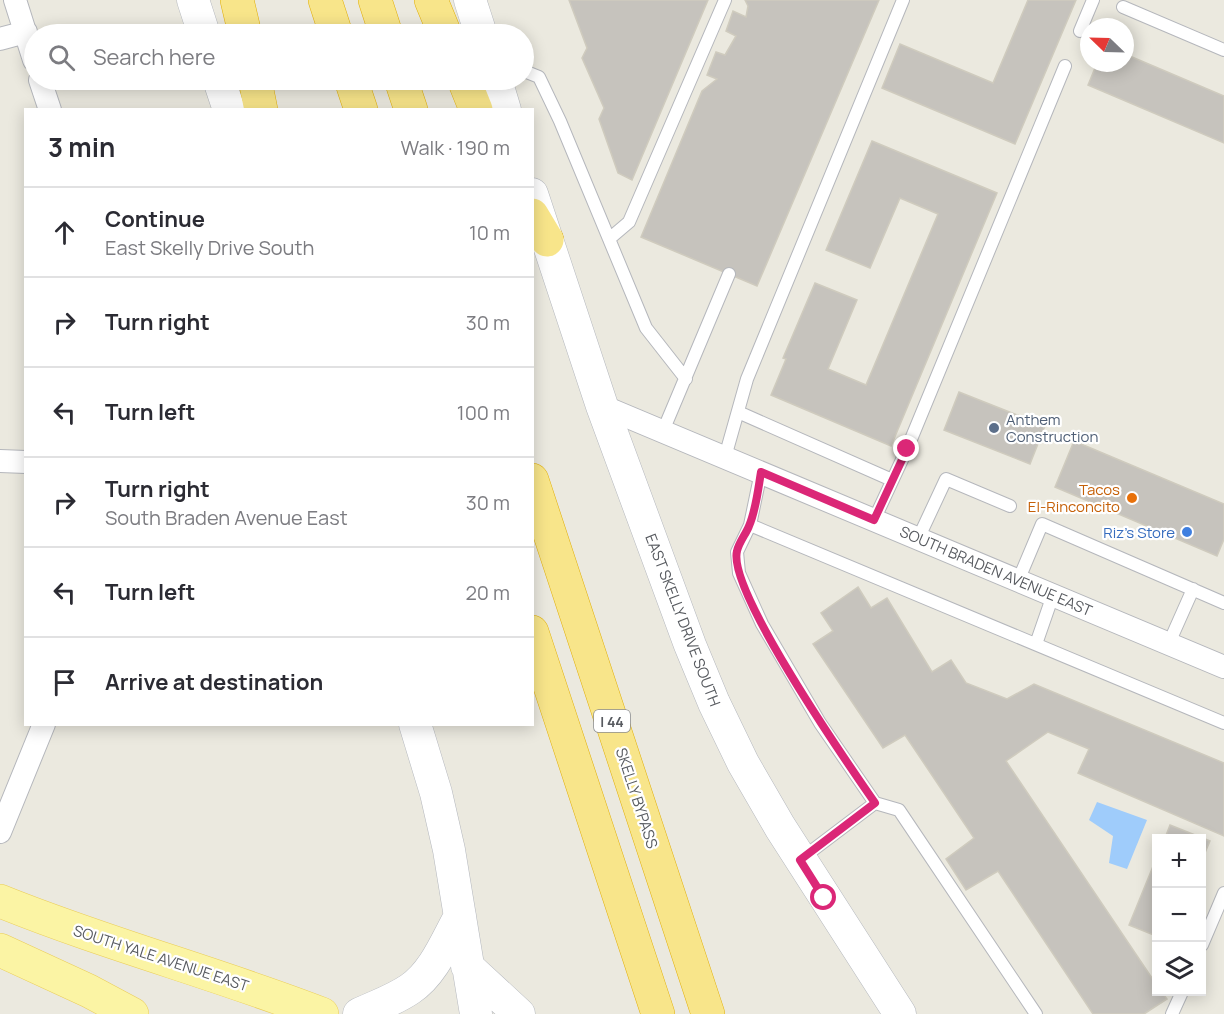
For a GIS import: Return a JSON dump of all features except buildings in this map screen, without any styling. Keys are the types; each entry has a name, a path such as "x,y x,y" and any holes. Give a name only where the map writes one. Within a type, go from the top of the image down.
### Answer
{"highway":[{"path":"237,0 243,24"},
{"path":"325,0 333,24"},
{"path":"375,0 383,24"},
{"path":"431,0 441,24"},
{"path":"257,90 261,108"},
{"path":"354,90 360,108"},
{"path":"404,90 410,108"},
{"path":"468,90 475,108"},
{"name":"SKELLY BYPASS","path":"534,486 708,1014"},
{"path":"534,638 658,1014"}],"main road":[{"path":"192,0 200,24"},
{"path":"470,0 478,24"},
{"path":"222,90 228,108"},
{"path":"499,90 504,108"},
{"name":"EAST SKELLY DRIVE SOUTH","path":"534,202 540,227 602,406 690,645 714,703 743,763 800,860 900,1014"},
{"path":"416,726 436,793 449,850 476,1014"},
{"name":"SOUTH YALE AVENUE EAST","path":"0,902 70,929 263,991 322,1014"},
{"path":"359,1014 399,996 421,980 435,963 460,916"},
{"path":"0,950 69,981 132,1014"},
{"path":"467,966 519,1014"}],"street":[{"path":"15,0 24,26"},
{"path":"0,39 24,33"},
{"path":"43,90 49,108"},
{"name":"SOUTH BRADEN AVENUE EAST","path":"602,406 1018,581 1223,664"},
{"path":"0,461 24,462"},
{"path":"0,832 5,805 43,726"}],"lane":[{"path":"609,239 629,222 725,0"},
{"path":"725,457 747,379 903,0"},
{"path":"1085,18 1093,0"},
{"path":"1123,7 1224,50"},
{"path":"874,520 1065,66"},
{"path":"534,75 539,77 560,121 646,328 686,379"},
{"path":"663,431 729,274"},
{"path":"738,412 892,480"},
{"path":"761,472 750,525 736,552 739,573 762,624 820,723 875,803 899,810 1033,1013"},
{"path":"918,539 946,479 1010,506"},
{"path":"1018,581 1042,524 1224,603"},
{"path":"750,525 1224,723"},
{"path":"1169,643 1193,589"},
{"path":"1035,644 1053,595"},
{"path":"800,860 875,803"},
{"path":"1203,942 1224,893"},
{"path":"1172,1014 1180,996"}],"water":[{"path":"1097,802 1147,820 1127,869 1109,863 1113,836 1089,820"}],"place":[{"name":"Anthem Construction","path":"994,428"},
{"name":"Tacos El-Rinconcito","path":"1132,498"},
{"name":"Riz's Store","path":"1187,532"}],"route":[{"path":"824,898 800,860 875,803 820,723 762,624 739,573 736,552 750,525 761,472 874,520 907,449"}]}
